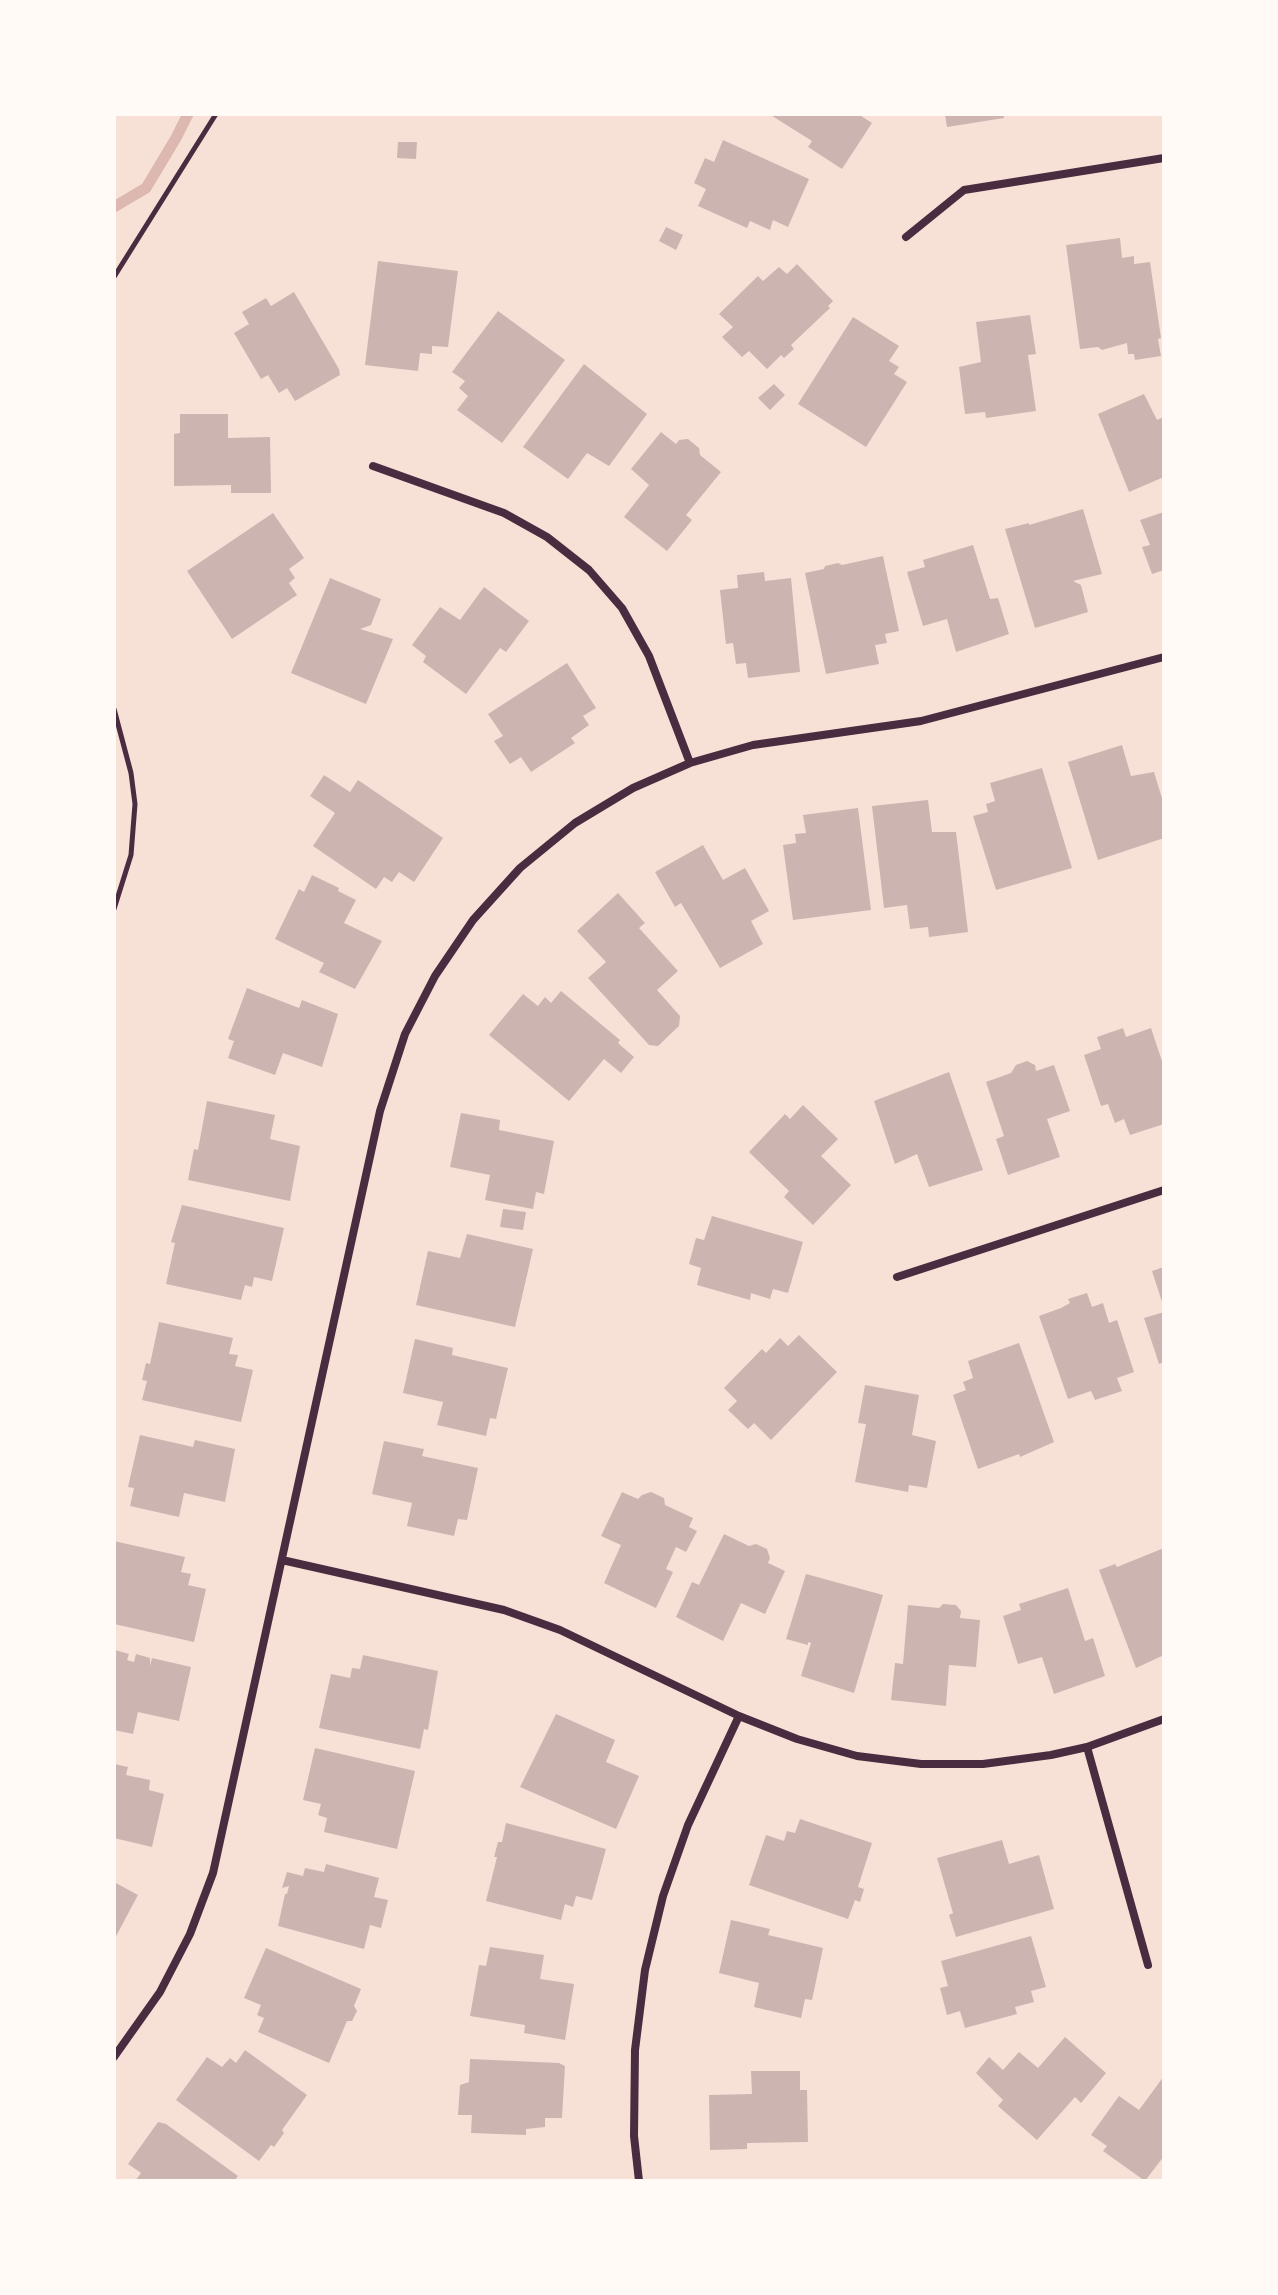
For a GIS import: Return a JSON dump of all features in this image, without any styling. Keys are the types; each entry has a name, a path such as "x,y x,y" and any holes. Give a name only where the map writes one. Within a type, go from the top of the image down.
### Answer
{"street":[{"path":"906,237 964,190 1164,158"},
{"path":"373,466 504,513 547,537 589,570 622,608 649,656 690,763"},
{"path":"114,2057 160,1992 190,1934 213,1873 380,1111 405,1034 435,976 473,920 520,868 575,823 633,788 690,763 753,745 921,721 1164,657"},
{"path":"897,1277 1164,1190"},
{"path":"282,1560 504,1610 560,1630 739,1716 797,1739 857,1756 921,1764 983,1764 1087,1747 1164,1719"},
{"path":"639,2181 634,2136 635,2050 645,1970 663,1896 688,1825 739,1716"},
{"path":"1087,1747 1148,1965"}],"path":[{"path":"114,277 216,114"},
{"path":"114,709 131,773 135,804 131,855 114,909"}],"building":[{"path":"769,114 858,114 872,123 842,169 808,147 812,141"},
{"path":"945,114 1004,114 1004,118 947,127"},
{"path":"723,140 809,179 788,227 773,220 770,230 750,221 747,228 698,206 706,189 694,183 705,158 714,162"},
{"path":"398,142 417,142 416,159 397,158"},
{"path":"666,227 683,235 676,250 659,241"},
{"path":"1120,238 1122,258 1134,256 1134,264 1150,262 1161,356 1135,360 1134,354 1128,354 1127,343 1102,350 1098,347 1080,349 1066,245"},
{"path":"378,261 458,271 448,347 432,346 432,354 420,353 418,371 365,365"},
{"path":"797,264 833,301 828,306 830,308 791,345 794,349 784,358 781,355 767,369 749,351 742,357 722,337 733,327 719,314 758,276 763,281 779,267 787,274"},
{"path":"294,292 340,375 295,401 287,388 279,393 268,375 261,379 234,333 249,324 242,312 266,298 271,306"},
{"path":"498,311 565,360 502,443 457,410 468,396 459,388 465,381 452,372"},
{"path":"1030,315 1036,354 1028,355 1036,411 986,418 985,412 965,414 959,367 981,362 976,322"},
{"path":"853,317 899,346 889,361 899,367 894,374 907,382 866,447 798,404"},
{"path":"584,364 647,414 609,466 587,453 568,479 523,447"},
{"path":"774,384 785,395 770,410 758,398"},
{"path":"1144,394 1157,420 1164,417 1164,477 1129,492 1098,414"},
{"path":"180,414 228,414 228,438 270,437 271,493 231,493 231,485 174,486 174,434 180,433"},
{"path":"661,432 676,444 679,440 688,439 699,448 700,455 721,472 686,515 692,520 667,551 624,517 649,485 631,469"},
{"path":"1083,509 1102,574 1073,581 1081,585 1088,612 1035,628 1005,529"},
{"path":"1164,512 1164,570 1152,574 1142,547 1150,545 1140,520"},
{"path":"273,513 304,558 289,569 295,578 289,583 297,595 232,639 187,571"},
{"path":"973,545 990,599 998,598 1009,634 956,652 947,619 923,626 907,572 925,567 923,560"},
{"path":"883,556 899,631 885,634 887,643 875,645 879,664 826,674 805,573 838,563 842,565"},
{"path":"764,572 765,581 791,578 800,672 748,678 746,663 736,664 733,643 726,644 720,590 738,588 737,575"},
{"path":"330,578 381,599 371,625 360,629 393,639 366,704 291,673"},
{"path":"484,587 529,621 506,652 500,648 466,694 423,662 426,656 412,645 440,607 460,620"},
{"path":"567,663 596,708 583,716 589,725 571,738 575,743 531,772 521,757 510,764 494,741 503,736 488,714"},
{"path":"1122,745 1131,776 1154,772 1164,805 1164,838 1098,860 1068,762"},
{"path":"1042,768 1072,868 996,890 973,816 988,812 986,804 995,801 990,783"},
{"path":"324,775 350,792 358,780 443,838 414,882 399,872 392,882 384,877 376,889 313,846 335,813 310,796"},
{"path":"928,800 932,832 956,832 968,932 929,937 928,927 910,929 907,905 884,908 872,806"},
{"path":"858,808 871,910 793,920 783,845 796,843 795,834 806,833 803,815"},
{"path":"703,845 723,880 745,868 769,911 751,921 763,944 720,968 681,903 675,907 655,872"},
{"path":"312,875 356,900 344,923 382,941 355,989 319,972 324,963 275,939 299,889 304,892"},
{"path":"618,893 645,923 639,928 678,971 657,990 680,1016 679,1026 658,1046 649,1045 588,978 606,962 577,931"},
{"path":"247,988 299,1008 302,1000 338,1014 322,1067 283,1053 275,1075 228,1058 234,1041 228,1039"},
{"path":"561,991 620,1040 618,1043 634,1057 621,1073 604,1059 569,1101 489,1035 523,994 538,1006 545,997 551,1003"},
{"path":"1123,1028 1126,1037 1151,1028 1164,1067 1164,1124 1130,1135 1124,1119 1115,1123 1108,1104 1101,1106 1084,1055 1101,1049 1097,1037"},
{"path":"1027,1061 1035,1065 1036,1071 1054,1065 1070,1111 1047,1119 1060,1157 1008,1175 996,1139 1004,1136 986,1082 1011,1073 1016,1065"},
{"path":"949,1072 983,1170 929,1187 917,1154 895,1164 874,1101"},
{"path":"207,1101 275,1115 270,1139 300,1146 290,1201 188,1180 194,1149 198,1150"},
{"path":"803,1105 838,1139 821,1156 851,1185 813,1225 784,1197 789,1191 749,1152 785,1114 790,1119"},
{"path":"461,1113 500,1120 499,1130 554,1141 544,1194 536,1192 533,1209 485,1200 490,1175 450,1167"},
{"path":"182,1205 284,1228 272,1281 254,1277 252,1287 245,1285 241,1300 166,1284 175,1243 171,1242"},
{"path":"503,1209 526,1212 523,1230 500,1227"},
{"path":"712,1216 803,1242 788,1293 773,1289 770,1299 751,1293 750,1300 697,1285 701,1268 689,1264 696,1238 704,1240"},
{"path":"467,1234 533,1249 515,1327 416,1305 428,1251 460,1258"},
{"path":"1164,1267 1164,1305 1163,1305 1152,1271"},
{"path":"1087,1293 1092,1307 1103,1303 1109,1323 1117,1320 1134,1372 1117,1378 1122,1391 1095,1400 1091,1391 1068,1399 1039,1316 1070,1303 1068,1299"},
{"path":"1164,1312 1164,1362 1159,1364 1144,1318"},
{"path":"159,1322 233,1338 229,1354 238,1355 235,1366 253,1370 241,1422 142,1400 147,1381 142,1380 146,1363 150,1364"},
{"path":"799,1335 837,1372 771,1440 754,1423 748,1429 728,1410 737,1401 724,1388 762,1349 766,1353 780,1338 788,1346"},
{"path":"415,1339 453,1348 452,1355 508,1368 496,1419 490,1418 486,1436 437,1425 443,1402 403,1393"},
{"path":"1019,1343 1054,1442 1020,1457 1019,1454 978,1469 953,1395 966,1390 963,1382 973,1378 968,1361"},
{"path":"865,1385 919,1395 912,1435 936,1441 927,1488 909,1485 908,1492 855,1482 866,1424 858,1423"},
{"path":"140,1435 193,1447 195,1440 235,1449 225,1502 184,1493 179,1517 130,1506 134,1488 128,1487"},
{"path":"384,1441 424,1449 422,1456 478,1468 467,1520 458,1519 454,1536 407,1526 412,1503 372,1494"},
{"path":"622,1492 638,1499 651,1492 664,1498 665,1505 693,1518 689,1527 697,1531 686,1552 676,1547 666,1569 673,1572 656,1608 604,1583 621,1545 601,1536"},
{"path":"724,1534 749,1546 756,1544 767,1549 768,1563 785,1571 765,1614 741,1603 723,1641 676,1617 692,1582 699,1585"},
{"path":"114,1541 185,1557 181,1572 191,1574 188,1585 206,1589 194,1642 114,1624"},
{"path":"1164,1548 1164,1655 1136,1668 1099,1570 1115,1564 1117,1567"},
{"path":"806,1574 883,1595 854,1693 801,1676 811,1643 808,1642 808,1645 786,1639"},
{"path":"1068,1588 1085,1641 1093,1638 1105,1676 1054,1694 1042,1657 1018,1664 1003,1616 1021,1610 1019,1604"},
{"path":"943,1604 956,1605 961,1611 960,1618 980,1620 976,1667 949,1665 946,1706 891,1700 895,1663 903,1664 908,1605 939,1608"},
{"path":"115,1650 129,1654 127,1660 134,1662 136,1654 150,1658 150,1666 152,1658 191,1667 179,1721 138,1712 133,1734 114,1730"},
{"path":"363,1655 438,1671 428,1730 424,1729 420,1749 319,1728 331,1674 350,1678 352,1668 360,1669"},
{"path":"556,1714 615,1740 606,1762 639,1776 616,1829 520,1787"},
{"path":"315,1748 415,1771 397,1849 324,1832 327,1818 318,1815 321,1804 303,1800"},
{"path":"114,1764 128,1767 126,1775 150,1780 149,1790 164,1794 152,1847 114,1838"},
{"path":"800,1819 872,1843 858,1887 864,1889 860,1902 855,1900 848,1919 749,1885 766,1835 784,1841 787,1831 795,1833"},
{"path":"506,1823 606,1849 592,1900 576,1896 573,1907 565,1904 561,1920 486,1901 497,1857 494,1857 498,1842 502,1842"},
{"path":"1002,1840 1009,1864 1039,1855 1054,1909 956,1937 949,1915 953,1913 937,1858"},
{"path":"326,1864 379,1878 374,1897 388,1900 381,1928 370,1925 364,1949 278,1926 289,1886 282,1888 287,1872 303,1876 305,1868 324,1872"},
{"path":"114,1882 138,1895 114,1940"},
{"path":"731,1920 770,1929 768,1935 823,1948 812,2000 805,1999 801,2018 754,2007 759,1983 719,1973"},
{"path":"1031,1936 1046,1987 1031,1991 1034,2002 1015,2007 1017,2014 965,2028 960,2011 947,2015 940,1988 948,1986 941,1961"},
{"path":"490,1947 544,1955 540,1979 574,1984 565,2040 524,2033 525,2025 470,2016 479,1965 486,1966"},
{"path":"266,1948 361,1989 354,2006 357,2011 352,2021 347,2021 329,2063 258,2032 264,2018 257,2015 261,2005 244,1998"},
{"path":"1065,2037 1106,2073 1081,2103 1075,2097 1037,2140 998,2106 1003,2100 976,2073 989,2057 1003,2070 1019,2052 1038,2068"},
{"path":"245,2050 307,2095 274,2147 271,2145 259,2161 176,2100 207,2057 222,2067 230,2058 236,2063"},
{"path":"470,2059 559,2063 565,2066 562,2118 545,2118 545,2127 526,2129 526,2135 471,2133 472,2115 458,2115 460,2085 469,2082"},
{"path":"751,2071 800,2071 800,2090 807,2090 808,2142 747,2143 747,2149 710,2150 709,2095 752,2094"},
{"path":"1164,2076 1164,2156 1145,2181 1103,2151 1107,2146 1091,2135 1119,2096 1139,2110"},
{"path":"158,2122 166,2124 238,2176 234,2181 135,2181 141,2173 128,2164"}],"waterway":[{"path":"114,207 146,188 188,114"}]}
